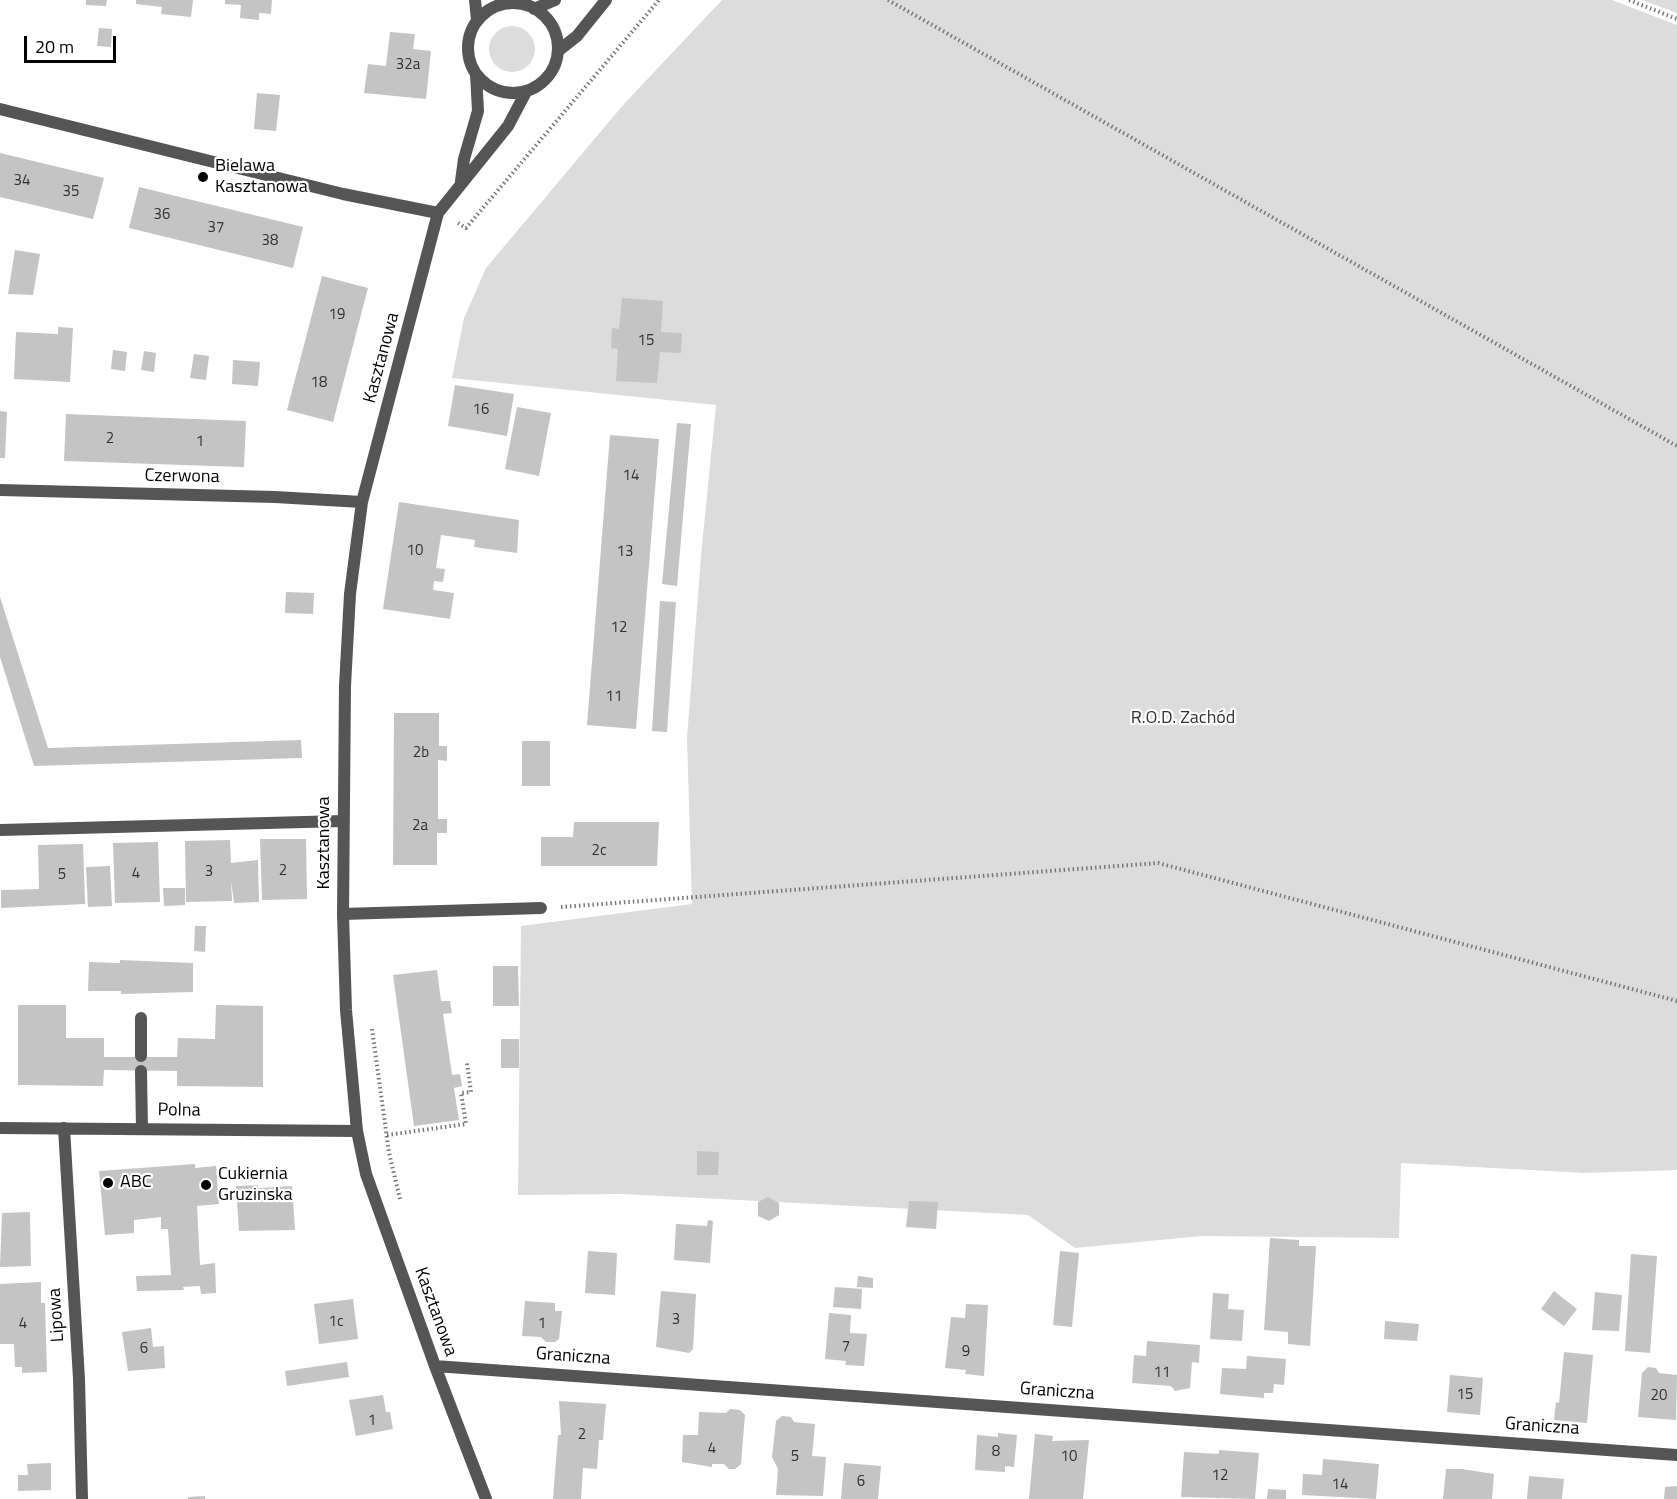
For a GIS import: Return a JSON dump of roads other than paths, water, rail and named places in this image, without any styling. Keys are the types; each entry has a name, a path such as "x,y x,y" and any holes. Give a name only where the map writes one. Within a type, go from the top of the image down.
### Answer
{"street":[{"path":"475,0 477,20 468,43 469,60 476,74 486,84 497,90 513,93 526,92 541,84 549,75 558,51 554,28 546,18 534,9 518,2 489,10 477,20"},
{"path":"534,9 555,0"},
{"path":"558,51 577,36 606,0"},
{"name":"Kasztanowa","path":"461,182 464,159 478,111 476,74"},
{"name":"Kasztanowa","path":"486,1499 366,1174 357,1131 346,1021 343,821 350,594 362,502 438,213 508,126 526,92"},
{"path":"0,109 290,181 438,213"},
{"name":"Czerwona","path":"0,490 275,497 362,502"},
{"path":"0,830 343,821"},
{"path":"343,914 541,908"},
{"path":"141,1018 141,1056"},
{"path":"141,1071 142,1129"},
{"name":"Polna","path":"0,1128 357,1131"},
{"name":"Lipowa","path":"64,1128 79,1379 82,1499"},
{"name":"Graniczna","path":"435,1366 1677,1455"}],"place":[{"name":"Bielawa Kasztanowa","path":"203,177"},
{"name":"ABC","path":"108,1183"},
{"name":"Cukiernia Gruzinska","path":"206,1185"}],"park label":[{"name":"R.O.D. Zachód","path":"1183,719"}]}
